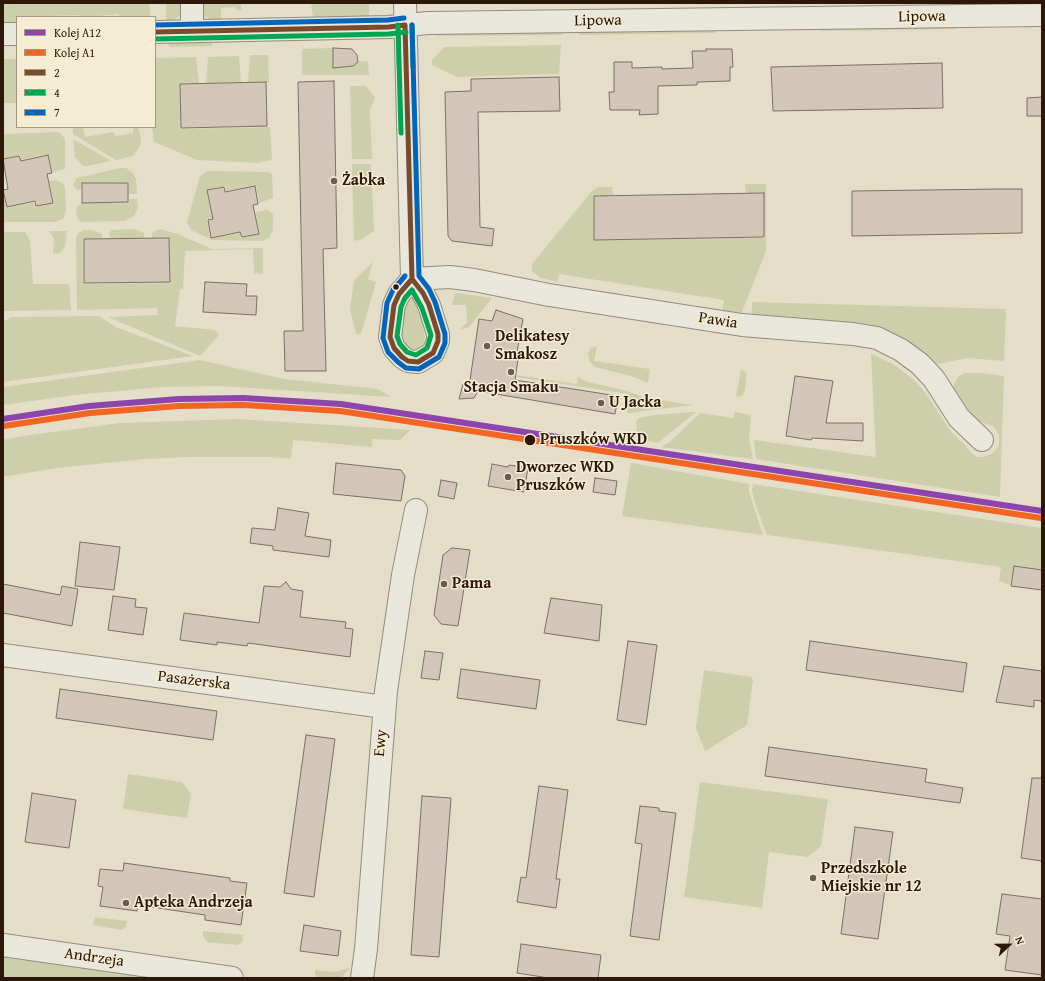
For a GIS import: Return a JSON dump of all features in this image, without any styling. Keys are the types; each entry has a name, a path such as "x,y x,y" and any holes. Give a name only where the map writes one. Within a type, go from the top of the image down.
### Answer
{"street":[{"path":"192,3 192,31"},
{"path":"405,3 405,25"},
{"name":"Lipowa","path":"156,32 382,27 783,11 1042,15"},
{"name":"Pawia","path":"405,25 412,279 450,277 474,280 550,295 742,325 853,334 877,338 901,350 925,369 934,379 959,418 982,440"},
{"path":"3,34 16,34"},
{"name":"Ewy","path":"362,978 366,949 384,707 403,575 416,510"},
{"name":"Pasażerska","path":"3,655 384,707"},
{"name":"Andrzeja","path":"3,945 232,978"}],"green space":[{"path":"3,3 149,3 150,16 119,16 119,14 98,16 16,16 16,24 3,24"},
{"path":"166,3 185,3 181,15 174,20 166,21"},
{"path":"198,3 241,3 241,10 236,10 236,7 221,8 221,18 218,21 211,20 202,15"},
{"path":"311,3 369,3 369,16 313,17"},
{"path":"955,25 955,29 820,31 820,27"},
{"path":"715,28 715,33 578,35 582,31"},
{"path":"558,31 563,35 436,36 436,32"},
{"path":"212,40 212,46 170,47 166,41"},
{"path":"561,45 559,74 457,77 432,65 432,60 444,47"},
{"path":"333,48 333,62 346,67 353,66 358,62 368,61 369,75 302,75 302,49"},
{"path":"250,55 268,55 269,82 248,82"},
{"path":"239,56 241,82 206,83 208,57"},
{"path":"196,57 199,83 180,83 180,129 270,127 272,160 257,163 197,160 154,142 152,128 156,128 156,58"},
{"path":"3,59 16,59 16,103 3,103"},
{"path":"350,86 366,86 375,97 370,111 372,159 352,159"},
{"path":"73,128 83,128 85,137 114,132 115,136 133,133 133,128 138,128 141,138 140,146 133,156 116,160 73,134"},
{"path":"59,132 65,139 65,169 53,172 48,154 21,160 19,155 3,159 3,134"},
{"path":"73,139 111,161 83,166 75,157"},
{"path":"352,164 371,164 374,231 362,239 354,241"},
{"path":"126,168 133,173 136,179 137,194 129,194 128,182 81,183 81,190 77,190 73,185 77,178"},
{"path":"208,171 268,172 272,174 273,198 259,203 256,185 226,191 225,186 207,190 212,218 207,219 210,238 240,233 241,238 259,234 256,212 267,210 273,214 273,230 269,238 262,241 212,240 191,230 187,222 200,176"},
{"path":"55,180 62,183 65,187 66,211 63,219 55,222 3,222 3,193 7,208 34,202 35,207 54,203 49,181"},
{"path":"745,184 766,184 766,251 740,317 722,314 724,300 559,274 558,282 541,278 532,271 532,264 592,191 598,187 612,187 613,195 593,196 594,240 765,238 764,193 746,193"},
{"path":"129,199 137,199 138,208 134,216 125,221 81,222 77,218 76,208 81,203 128,203"},
{"path":"134,229 144,233 144,238 110,238 109,233 112,230"},
{"path":"159,229 178,234 212,249 263,248 263,274 254,273 253,249 185,251 183,289 180,289 175,326 215,330 219,335 200,356 108,317 158,315 157,308 77,310 76,238 78,233 84,230 92,230 102,234 102,238 83,239 83,284 170,283 170,237 152,238 152,233"},
{"path":"49,231 67,231 65,247 60,253 53,254 54,238"},
{"path":"3,232 25,232 30,241 33,284 69,284 71,310 3,311"},
{"path":"373,262 368,279 376,282 361,334 356,334 350,310 354,280"},
{"path":"455,293 492,298 469,327 459,330 467,323 466,305 452,305"},
{"path":"409,299 416,299 418,302 425,336 423,346 416,351 412,351 404,346 401,338 406,302"},
{"path":"752,302 1006,309 1004,361 967,358 939,364 752,318"},
{"path":"99,316 116,327 193,356 3,382 3,322 11,317"},
{"path":"597,346 594,361 650,369 648,383 631,376 595,367 590,362 588,353 591,348"},
{"path":"871,354 893,364 913,379 924,391 952,433 971,453 978,457 984,457 994,452 999,446 999,434 993,426 975,420 970,415 953,389 954,384 959,376 965,373 982,373 1004,376 1000,497 756,459 754,440 876,457"},
{"path":"200,360 284,379 378,389 391,397 220,386 162,387 75,395 3,405 3,387"},
{"path":"741,369 747,374 745,391 742,396 736,397"},
{"path":"516,375 577,384 578,377 588,382 627,391 645,398 693,405 627,413 629,394 516,377"},
{"path":"696,412 658,443 640,439 637,432 636,421 639,418 655,415"},
{"path":"734,412 751,415 749,439 753,459 661,447 670,442 700,413 734,418"},
{"path":"238,419 410,430 400,440 372,439 372,447 293,440 291,459 270,457 188,457 145,459 57,468 3,477 3,440 120,423"},
{"path":"631,463 749,484 749,492 763,535 622,516"},
{"path":"753,484 1042,528 1042,570 1014,566 1010,585 999,581 1001,567 767,535 752,491"},
{"path":"704,670 751,677 753,680 747,725 705,751 696,728"},
{"path":"128,774 182,782 191,794 187,818 123,809"},
{"path":"700,782 828,799 821,846 808,857 769,852 762,908 684,897"},
{"path":"95,917 127,921 126,926 122,930 93,925"},
{"path":"203,931 243,935 242,942 237,945 207,942 203,936"},
{"path":"3,955 166,978 3,978"},
{"path":"350,968 341,978 317,978 315,975 315,970 334,972"}],"building":[{"path":"333,48 352,49 357,55 358,62 353,66 333,68"},
{"path":"706,49 732,49 733,67 730,67 730,81 697,82 697,85 658,86 658,114 639,115 640,110 610,110 609,92 614,92 614,62 632,62 632,68 693,68 692,51 706,51"},
{"path":"942,63 943,108 773,111 771,67"},
{"path":"559,77 560,111 478,112 480,227 494,229 492,246 452,241 448,236 445,92 471,91 471,79"},
{"path":"334,81 337,248 323,249 326,371 285,371 284,331 303,331 298,82"},
{"path":"266,82 267,126 181,128 180,84"},
{"path":"1042,97 1042,116 1027,116 1027,98"},
{"path":"48,155 52,173 47,174 53,203 36,206 35,201 7,207 3,190 8,189 3,159 19,156 21,161"},
{"path":"82,183 128,183 128,202 82,203"},
{"path":"255,186 258,204 253,205 259,234 242,237 240,232 211,238 208,220 213,219 207,190 224,187 225,192"},
{"path":"1022,189 1022,233 852,236 852,191"},
{"path":"764,193 764,237 594,240 594,196"},
{"path":"169,238 170,282 84,283 84,239"},
{"path":"205,282 247,284 246,296 257,296 256,315 203,312"},
{"path":"496,310 523,319 517,352 519,352 515,380 618,396 615,414 478,391 474,398 459,399 463,384 470,380 479,319 492,321"},
{"path":"795,376 833,381 826,423 863,423 863,441 812,438 811,440 786,436"},
{"path":"336,463 401,470 405,476 401,501 333,494"},
{"name":"Dworzec WKD Pruszków","path":"492,464 508,467 509,465 528,468 524,492 488,486"},
{"path":"595,478 617,481 615,495 593,492"},
{"path":"441,480 457,483 454,499 438,496"},
{"path":"278,508 309,513 305,536 331,540 329,557 273,550 273,546 250,543 252,528 275,530"},
{"path":"80,542 120,547 114,590 75,586"},
{"path":"452,548 470,550 458,626 441,624 434,615 443,555"},
{"path":"1014,566 1042,570 1042,590 1011,586"},
{"path":"286,582 291,589 303,591 300,617 346,622 345,628 353,629 350,657 248,643 247,646 217,642 217,645 180,640 184,613 259,623 264,586 280,587"},
{"path":"3,584 60,595 62,586 78,589 72,626 3,613"},
{"path":"113,596 136,599 135,607 147,608 143,635 108,630"},
{"path":"551,598 602,605 599,641 544,633"},
{"path":"628,641 657,645 646,725 617,720"},
{"path":"810,641 967,663 963,692 806,670"},
{"path":"425,651 443,653 439,680 421,678"},
{"path":"1004,666 1042,671 1042,701 1034,700 1034,707 996,702"},
{"path":"461,669 540,680 536,709 457,698"},
{"path":"60,689 217,711 213,740 56,718"},
{"path":"306,735 335,739 314,897 284,893"},
{"path":"769,747 927,769 925,782 963,788 960,803 765,776"},
{"path":"1032,778 1042,778 1042,861 1021,858"},
{"path":"539,786 568,790 556,879 560,879 556,908 517,902 521,877 526,878"},
{"path":"32,793 76,800 69,848 25,842"},
{"path":"422,796 451,798 439,957 411,955"},
{"path":"640,806 659,808 659,811 676,813 659,940 630,936 642,844 635,843"},
{"path":"855,827 893,832 878,939 841,934"},
{"path":"124,863 230,878 230,881 247,883 241,925 205,920 205,915 138,905 137,911 100,906 103,887 98,886 100,869 123,871"},
{"path":"1002,894 1042,899 1042,975 1005,970 1010,936 996,934"},
{"path":"304,925 341,931 338,956 300,951"},
{"path":"521,944 601,955 598,978 549,978 517,973"}],"rail line":[{"name":"A12","path":"3,419 89,406 179,399 243,398 341,404 1042,511"},
{"name":"A1","path":"4,426 90,413 179,406 243,405 340,411 1041,518"}],"transit line":[{"name":"7","path":"156,25 388,20 404,18"},
{"name":"4","path":"398,25 399,67"},
{"name":"4","path":"398,25 401,133"},
{"name":"4","path":"398,25 401,132"},
{"name":"2","path":"405,25 412,279"},
{"name":"2","path":"156,32 389,27 405,25"},
{"name":"4","path":"412,25 413,67"},
{"name":"7","path":"405,276 393,290 387,303 383,338 388,352 398,362 406,368 419,369 439,357 445,343 445,334 435,302 429,289 419,276 412,25"},
{"name":"4","path":"156,39 389,34 406,32"},
{"name":"2","path":"412,279 423,293 429,305 438,334 438,341 433,353 418,362 408,361 402,357 394,348 390,337 394,305 399,294 412,279"},
{"name":"4","path":"412,290 422,308 431,335 427,348 416,355 407,352 400,344 397,336 401,307 405,298 412,290"}],"place":[{"name":"Żabka","path":"334,181"},
{"name":"Delikatesy Smakosz","path":"487,346"},
{"name":"Stacja Smaku","path":"511,372"},
{"name":"U Jacka","path":"601,403"},
{"name":"Pruszków WKD","path":"530,440"},
{"name":"Dworzec WKD Pruszków","path":"508,477"},
{"name":"Pama","path":"444,584"},
{"name":"Przedszkole Miejskie nr 12","path":"813,878"},
{"name":"Apteka Andrzeja","path":"126,903"}]}
